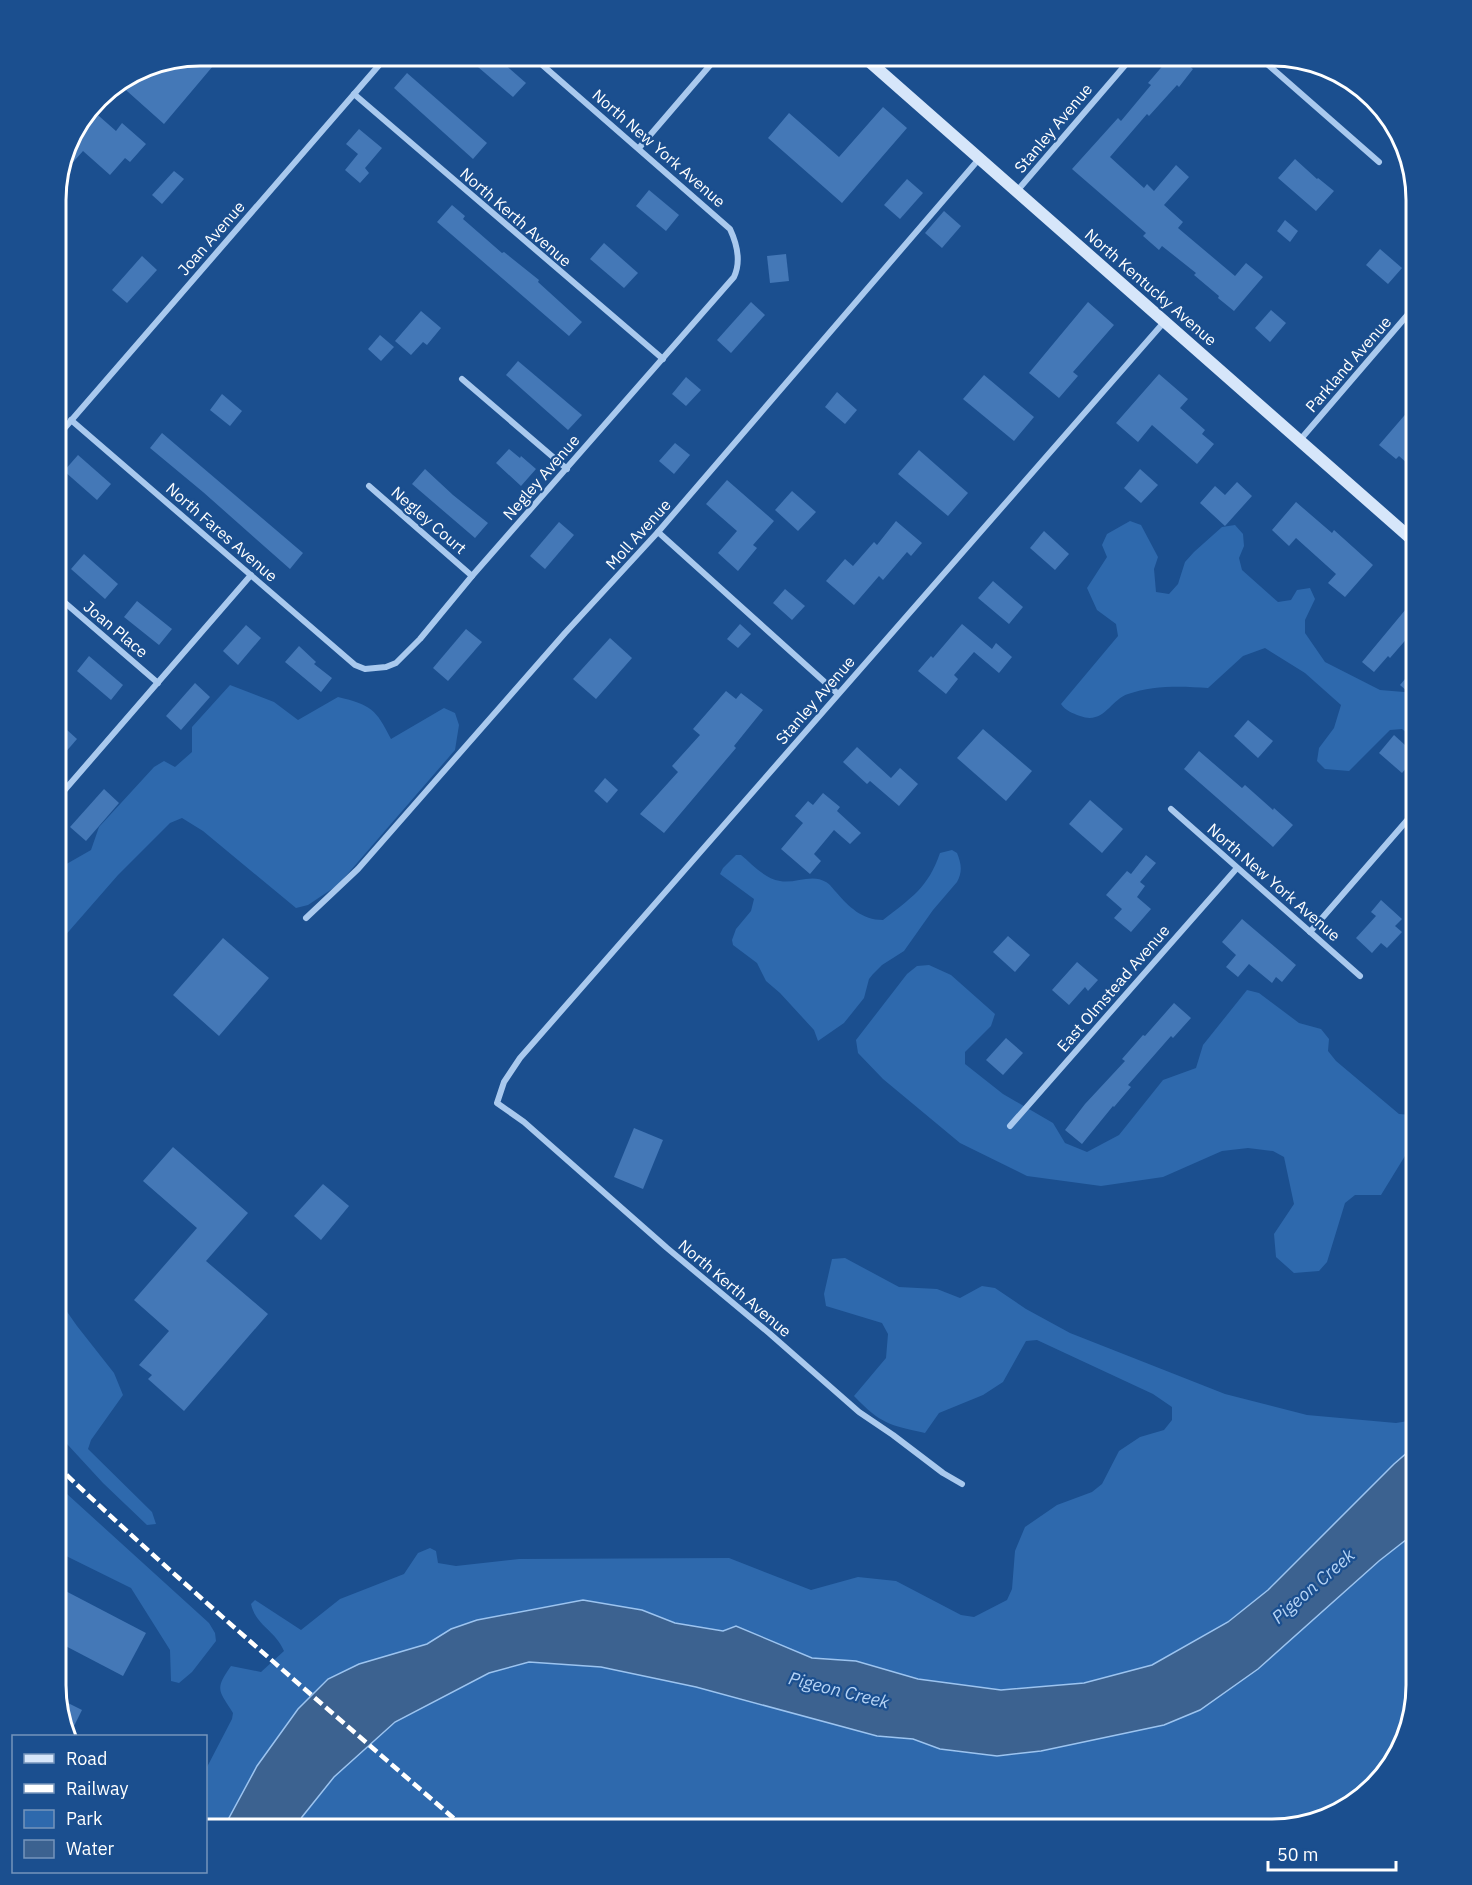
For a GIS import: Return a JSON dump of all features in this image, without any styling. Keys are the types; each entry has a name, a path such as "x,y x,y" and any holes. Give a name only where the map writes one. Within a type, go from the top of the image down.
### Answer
{"street":[{"name":"Joan Avenue","path":"66,426 378,66"},
{"name":"North New York Avenue","path":"544,66 730,229 737,251 737,270 734,277"},
{"path":"639,148 709,66"},
{"name":"North Kentucky Avenue","path":"874,66 1406,534"},
{"name":"Stanley Avenue","path":"1017,191 1124,66"},
{"path":"1269,66 1379,162"},
{"name":"North Kerth Avenue","path":"354,94 663,359"},
{"name":"Moll Avenue","path":"306,918 358,869 565,633 658,532 980,158"},
{"name":"Negley Avenue","path":"356,665 365,669 386,667 396,663 420,639 472,576 734,277"},
{"name":"Parkland Avenue","path":"1300,440 1406,317"},
{"name":"Stanley Avenue","path":"497,1103 504,1082 520,1058 1165,321"},
{"path":"462,379 567,469"},
{"name":"North Fares Avenue","path":"71,420 356,665"},
{"name":"Negley Court","path":"369,486 472,576"},
{"path":"658,532 838,694"},
{"path":"66,788 252,575"},
{"name":"Joan Place","path":"66,604 158,683"},
{"name":"North New York Avenue","path":"1171,809 1360,976"},
{"path":"1310,932 1406,822"},
{"name":"East Olmstead Avenue","path":"1010,1126 1237,868"},
{"name":"North Kerth Avenue","path":"497,1103 524,1122 859,1412 943,1473 962,1484"}],"green space":[{"path":"1130,521 1141,525 1158,557 1154,569 1156,592 1169,594 1178,584 1185,562 1194,552 1222,527 1235,525 1243,534 1244,546 1239,558 1242,570 1278,602 1291,600 1297,590 1310,588 1315,599 1305,620 1305,633 1325,662 1380,690 1406,692 1406,732 1402,729 1390,730 1349,771 1325,769 1317,761 1319,748 1334,728 1341,705 1305,673 1265,648 1243,656 1208,688 1168,687 1138,691 1122,697 1101,715 1095,717 1080,716 1067,710 1061,704 1118,636 1116,624 1097,610 1087,588 1107,557 1102,545 1107,534"},
{"path":"230,685 274,702 298,720 338,697 358,703 376,715 391,739 444,708 455,713 459,725 455,750 338,885 308,905 296,908 203,831 182,818 170,823 118,875 66,935 66,864 91,850 99,827 154,767 164,761 175,767 192,752 192,727"},
{"path":"952,850 957,853 960,864 961,871 957,882 933,910 904,951 882,965 873,974 869,979 864,998 844,1023 818,1041 814,1030 766,981 757,963 733,945 732,940 736,929 751,911 754,899 720,874 736,855 741,855 759,871 774,880 786,882 821,879 829,884 856,912 869,918 883,920 924,884 940,853"},
{"path":"929,965 951,975 995,1014 991,1026 965,1052 965,1064 1003,1094 1053,1123 1065,1143 1087,1152 1119,1135 1163,1080 1196,1068 1203,1045 1247,990 1259,993 1299,1023 1321,1029 1329,1039 1328,1051 1336,1061 1399,1114 1406,1115 1406,1154 1381,1195 1355,1195 1345,1203 1327,1262 1319,1271 1294,1273 1276,1257 1274,1234 1294,1204 1284,1157 1273,1151 1248,1148 1222,1151 1163,1177 1101,1186 1027,1176 960,1143 883,1079 858,1053 856,1040 907,974 917,966"},
{"path":"845,1258 899,1287 937,1289 960,1298 982,1286 995,1288 1026,1309 1070,1333 1225,1394 1307,1415 1396,1423 1406,1421 1406,1454 1268,1590 1228,1622 1152,1665 1084,1683 1001,1690 918,1679 856,1661 812,1658 736,1626 723,1631 675,1623 642,1610 583,1600 477,1620 451,1629 427,1644 359,1664 257,1766 228,1819 207,1819 207,1767 233,1713 220,1690 222,1680 231,1666 261,1672 284,1651 253,1611 251,1604 255,1600 301,1630 340,1599 404,1574 418,1553 430,1548 436,1551 438,1563 456,1566 519,1559 729,1558 811,1590 858,1577 896,1581 961,1615 974,1617 1007,1600 1012,1589 1015,1551 1025,1527 1057,1505 1092,1492 1102,1484 1119,1451 1140,1437 1164,1430 1172,1420 1172,1407 1153,1394 1037,1340 1026,1341 1003,1382 983,1395 939,1413 925,1433 886,1422 854,1396 886,1358 888,1334 882,1323 826,1306 824,1294 832,1259"},
{"path":"66,1310 114,1373 123,1395 91,1440 88,1449 152,1512 156,1524 147,1525 103,1483 66,1443"},
{"path":"66,1493 209,1623 215,1633 216,1641 192,1672 179,1683 171,1681 170,1650 131,1588 66,1556"},
{"path":"1406,1540 1406,1685 1401,1720 1388,1752 1378,1767 1360,1786 1331,1805 1307,1814 1272,1819 301,1819 334,1777 395,1722 489,1673 529,1662 601,1667 696,1687 877,1736 913,1739 940,1749 997,1756 1041,1751 1379,1561"}],"water":[{"name":"Pigeon Creek","path":"1406,1454 1406,1540 1379,1561 1258,1669 1200,1710 1164,1725 1041,1751 997,1756 940,1749 913,1739 877,1736 696,1687 601,1667 529,1662 489,1673 395,1722 334,1777 301,1819 228,1819 257,1766 298,1709 328,1679 359,1664 427,1644 451,1629 477,1620 583,1600 642,1610 675,1623 723,1631 736,1626 812,1658 856,1661 918,1679 1001,1690 1084,1683 1152,1665 1228,1622 1268,1590"}],"building":[{"path":"191,66 213,66 164,124 125,90 157,73"},
{"path":"506,66 526,83 513,97 478,67"},
{"path":"1162,66 1189,66 1193,69 1179,87 1177,85 1149,116 1147,114 1110,157 1144,188 1147,184 1154,191 1176,165 1189,177 1164,205 1183,222 1178,228 1235,276 1246,263 1263,277 1234,311 1194,275 1196,273 1162,246 1159,250 1143,236 1146,233 1072,169 1118,118 1121,121 1151,85 1148,83"},
{"path":"407,73 487,143 473,159 394,88"},
{"path":"883,107 907,128 842,203 768,138 789,113 839,157"},
{"path":"97,114 116,131 122,123 146,144 130,162 125,158 110,175 83,151 71,164 80,141"},
{"path":"359,129 382,148 365,168 369,173 360,183 345,170 358,154 346,144"},
{"path":"1295,159 1334,191 1316,211 1278,178"},
{"path":"174,171 184,179 162,204 152,195"},
{"path":"907,179 923,193 900,219 884,205"},
{"path":"649,190 679,215 666,231 636,206"},
{"path":"452,205 465,216 463,219 502,253 504,252 539,280 538,282 582,322 569,336 437,222"},
{"path":"944,211 961,226 942,248 925,233"},
{"path":"1285,220 1298,231 1290,242 1277,231"},
{"path":"604,243 638,273 624,288 590,259"},
{"path":"1380,249 1402,268 1388,284 1366,265"},
{"path":"786,254 789,281 770,283 767,256"},
{"path":"142,256 157,270 127,303 112,290"},
{"path":"751,302 765,315 731,353 717,340"},
{"path":"1088,302 1114,325 1073,372 1078,376 1059,398 1029,373"},
{"path":"1271,310 1286,323 1270,342 1255,328"},
{"path":"421,311 441,328 427,345 423,342 411,355 395,341"},
{"path":"380,335 394,347 381,361 368,349"},
{"path":"518,361 582,415 568,430 506,375"},
{"path":"1159,374 1188,399 1180,408 1205,430 1202,434 1214,444 1197,464 1152,425 1138,442 1116,423"},
{"path":"984,375 1034,417 1014,441 963,399"},
{"path":"686,377 701,390 686,406 672,394"},
{"path":"837,392 857,410 845,424 825,407"},
{"path":"222,394 242,411 230,426 210,410"},
{"path":"1406,414 1406,462 1399,456 1396,459 1379,445"},
{"path":"162,433 303,553 290,569 150,448"},
{"path":"675,443 690,455 674,474 659,461"},
{"path":"509,449 536,469 521,486 496,463"},
{"path":"919,450 968,493 948,516 898,474"},
{"path":"78,455 111,484 97,500 66,473 66,469"},
{"path":"425,469 488,523 475,538 412,484"},
{"path":"1140,469 1158,485 1141,503 1124,488"},
{"path":"727,480 774,521 753,545 757,548 738,571 718,553 737,531 706,504"},
{"path":"1237,482 1252,496 1225,526 1200,503 1215,486 1225,495"},
{"path":"792,491 816,512 798,531 775,510"},
{"path":"1296,502 1332,533 1334,530 1373,565 1345,597 1328,583 1336,574 1296,538 1289,546 1272,530"},
{"path":"896,521 922,543 911,556 907,552 883,580 879,576 854,605 826,581 845,559 853,566 874,542 877,545"},
{"path":"559,522 574,535 545,569 530,556"},
{"path":"1044,531 1069,554 1055,570 1030,548"},
{"path":"84,554 118,584 105,599 71,569"},
{"path":"993,581 1023,607 1009,624 978,598"},
{"path":"785,589 805,606 792,620 773,603"},
{"path":"137,601 172,629 159,645 124,617"},
{"path":"1406,609 1406,640 1374,672 1362,662"},
{"path":"740,624 751,634 738,648 727,639"},
{"path":"962,624 992,649 996,643 1012,657 999,673 974,652 954,675 958,679 946,694 918,671 931,656 933,658"},
{"path":"246,625 261,638 238,665 223,651"},
{"path":"466,629 482,642 448,681 433,668"},
{"path":"610,638 632,658 596,699 573,679"},
{"path":"299,646 316,662 314,664 332,678 321,692 285,662"},
{"path":"89,656 123,685 111,700 77,671"},
{"path":"1406,678 1406,690 1400,685"},
{"path":"195,683 210,697 181,730 166,716"},
{"path":"726,691 736,699 741,693 763,710 734,746 736,748 664,833 640,814 678,772 672,766 700,735 693,729"},
{"path":"1248,720 1273,741 1258,758 1234,736"},
{"path":"66,729 77,739 66,752"},
{"path":"983,729 1032,771 1006,801 957,758"},
{"path":"1394,735 1406,746 1406,768 1402,773 1379,753"},
{"path":"857,747 891,778 900,768 918,784 899,806 870,781 867,784 843,762"},
{"path":"1199,751 1242,788 1245,785 1293,825 1273,847 1184,769"},
{"path":"605,778 618,790 607,803 594,791"},
{"path":"104,789 119,803 86,841 70,827"},
{"path":"823,793 840,807 837,811 861,833 850,844 834,830 814,854 821,861 810,874 781,849 803,823 795,816 808,801 813,805"},
{"path":"1090,800 1123,829 1102,853 1069,824"},
{"path":"1146,855 1156,863 1140,882 1145,886 1137,897 1151,909 1131,932 1114,918 1122,909 1106,895 1127,871 1131,874"},
{"path":"1381,900 1402,919 1395,926 1402,932 1387,948 1381,943 1372,953 1356,938 1376,916 1371,912"},
{"path":"1242,919 1296,965 1282,982 1276,977 1272,983 1249,964 1238,977 1226,967 1236,955 1222,942"},
{"path":"1008,936 1030,955 1015,972 993,952"},
{"path":"223,938 269,978 219,1036 173,995"},
{"path":"1077,962 1098,980 1088,991 1085,987 1069,1005 1052,990"},
{"path":"1174,1003 1191,1018 1173,1038 1171,1036 1128,1085 1131,1087 1082,1144 1065,1130 1085,1104 1125,1061 1122,1059"},
{"path":"1006,1038 1023,1053 1003,1075 986,1060"},
{"path":"634,1128 663,1140 643,1189 614,1177"},
{"path":"173,1147 248,1213 206,1261 268,1314 184,1411 148,1379 152,1375 139,1365 169,1331 134,1300 197,1228 143,1181"},
{"path":"323,1184 349,1206 321,1240 294,1216"},
{"path":"66,1591 146,1633 123,1676 66,1646"},
{"path":"67,1703 82,1710 73,1728"}],"railway":[{"path":"66,1474 208,1604 455,1819"}]}
